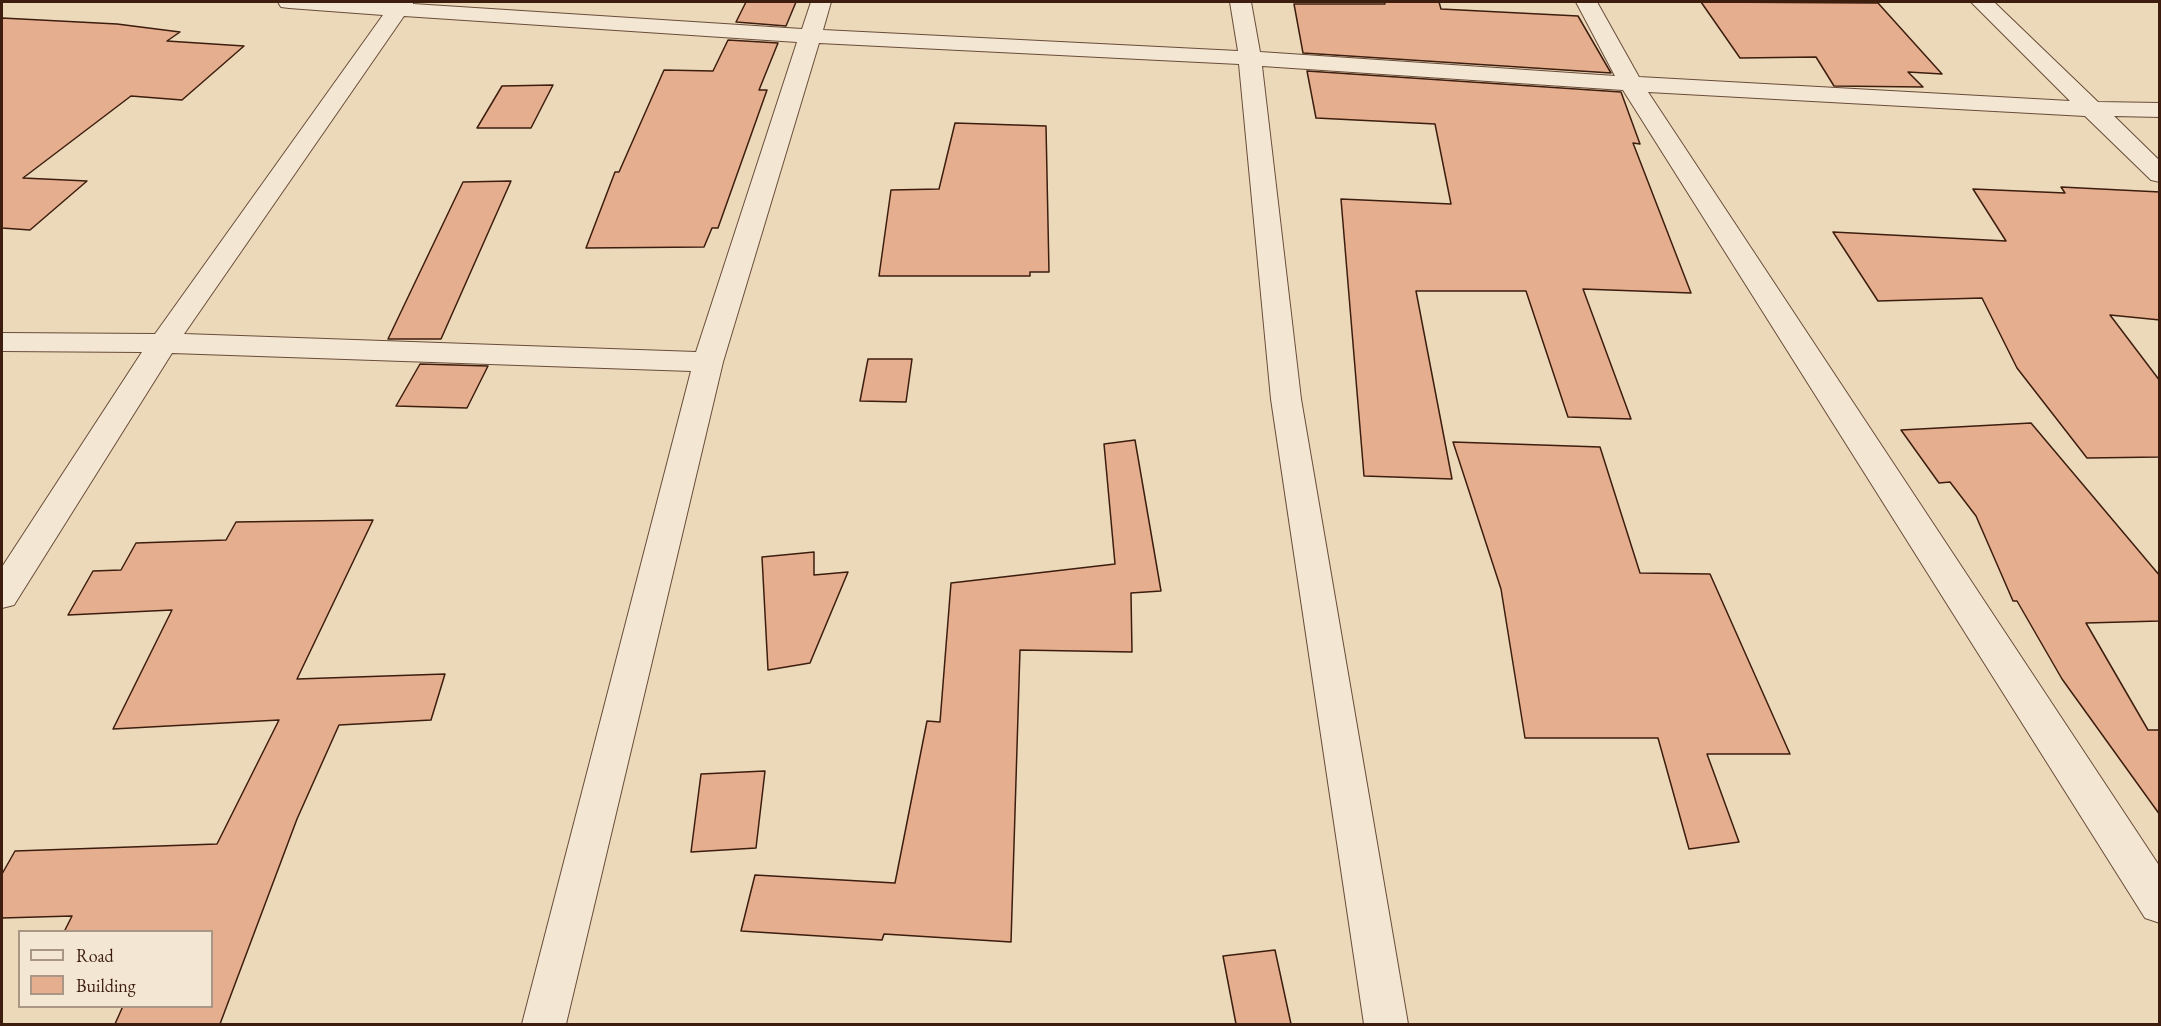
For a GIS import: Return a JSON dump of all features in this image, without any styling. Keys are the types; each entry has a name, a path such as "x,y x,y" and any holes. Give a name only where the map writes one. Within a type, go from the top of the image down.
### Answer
{"street":[{"path":"289,2 400,5 809,36 1250,58 1631,84 2092,110 2160,110"},
{"path":"544,1024 708,362 820,2"},
{"path":"1241,2 1250,58 1286,399 1386,1024"},
{"path":"1587,2 1631,84 2160,904"},
{"path":"1982,2 2160,175"},
{"path":"2,595 163,343 400,5"},
{"path":"2,342 163,343 708,362"}],"building":[{"path":"746,2 796,2 786,26 736,22"},
{"path":"1384,2 1439,2 1441,9 1578,16 1611,73 1303,53 1294,4 1385,4"},
{"path":"1701,2 1878,3 1942,74 1908,72 1923,87 1834,86 1816,57 1740,58"},
{"path":"2,18 117,24 180,32 167,41 244,46 182,100 131,96 23,178 87,181 30,230 2,228"},
{"path":"728,40 778,43 759,90 767,90 718,228 712,228 704,247 586,248 615,172 619,172 664,70 713,71"},
{"path":"1307,71 1621,92 1640,144 1633,143 1691,293 1583,289 1631,419 1568,417 1526,291 1416,291 1452,479 1364,476 1341,199 1451,204 1435,124 1316,118"},
{"path":"553,85 531,128 477,128 502,86"},
{"path":"955,123 1046,126 1049,272 1030,272 1030,276 879,276 891,190 939,189"},
{"path":"511,181 441,339 388,339 463,182"},
{"path":"2061,187 2160,192 2160,320 2110,315 2160,381 2160,457 2087,458 2017,368 1982,298 1878,301 1833,232 2006,241 1973,189 2065,193"},
{"path":"868,359 912,359 906,402 860,401"},
{"path":"420,364 488,366 467,408 396,406"},
{"path":"2031,423 2160,576 2160,621 2086,623 2148,730 2160,730 2160,815 2062,679 2017,601 2013,601 1976,516 1950,482 1939,483 1901,430"},
{"path":"1135,440 1161,591 1131,593 1132,652 1020,650 1011,942 884,934 882,940 741,931 755,875 895,883 927,721 940,722 951,583 1115,564 1104,444"},
{"path":"1453,442 1600,447 1640,573 1710,574 1790,754 1707,754 1739,842 1689,849 1658,738 1525,738 1501,589"},
{"path":"373,520 297,679 445,674 431,720 339,725 297,819 220,1024 115,1024 122,1008 213,1008 213,930 65,930 72,916 2,918 2,874 15,851 217,844 279,720 113,729 172,610 68,615 93,571 121,570 136,543 226,540 236,522"},
{"path":"814,552 814,575 848,572 810,663 768,670 762,557"},
{"path":"765,771 756,848 691,852 701,774"},
{"path":"1275,950 1291,1024 1236,1024 1223,956"}]}
